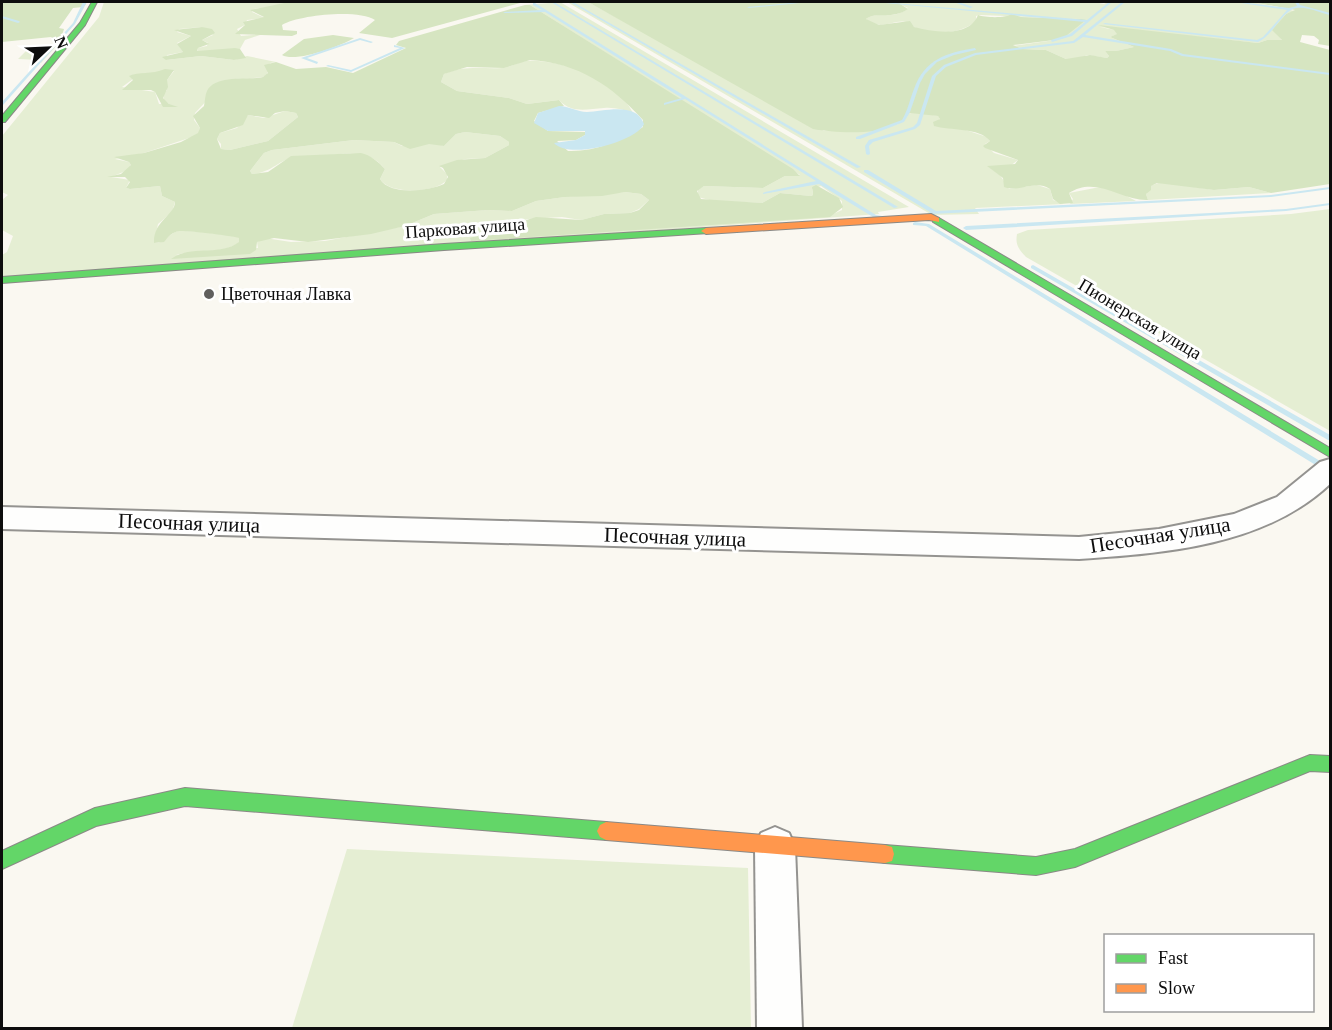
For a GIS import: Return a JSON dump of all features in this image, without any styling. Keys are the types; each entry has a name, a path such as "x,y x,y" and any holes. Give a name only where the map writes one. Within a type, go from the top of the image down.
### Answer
{"street":[{"path":"2,120 83,24 94,2"},
{"name":"Парковая улица","path":"2,280 444,247 931,217"},
{"name":"Пионерская улица","path":"931,217 1330,453"},
{"name":"Песочная улица","path":"2,518 1079,548 1168,538 1250,520 1288,503 1330,469"},
{"path":"2,860 95,817 185,797 775,847 1036,866 1074,858 1310,763 1330,764"},
{"path":"775,847 780,1029"}],"green space":[{"path":"2,2 84,2 86,4 83,7 73,8 59,28 64,29 62,35 65,36 59,42 51,37 2,42"},
{"path":"104,2 289,2 254,9 252,12 265,18 247,20 245,25 237,29 241,36 263,34 245,40 240,49 197,52 198,48 207,46 208,43 202,40 213,35 202,27 179,29 177,32 191,36 177,43 183,52 167,55 166,60 201,56 234,60 247,56 276,62 270,63 267,75 263,77 225,81 195,113 194,120 200,128 199,133 144,153 115,159 129,162 131,165 128,170 111,177 130,180 126,188 160,186 162,196 175,202 172,212 158,224 154,243 161,242 178,231 236,237 240,242 225,249 176,255 258,248 257,242 265,238 291,242 325,241 405,226 434,214 488,210 512,211 536,201 625,192 641,194 649,200 630,213 604,214 581,220 562,217 528,219 477,234 831,215 842,210 842,201 821,186 812,189 813,195 811,196 780,193 762,203 713,201 698,197 698,189 704,186 763,188 785,176 800,175 530,5 525,5 560,2 909,207 878,212 879,214 2,278 2,255 7,252 13,236 2,230 2,200 8,195 2,192 2,136 99,17","holes":["174,71 167,80 167,90 163,95 164,100 169,104 159,104 155,92 122,87 133,79 132,75"]},
{"path":"289,2 524,2 392,38 359,33 375,20 343,14 301,18 282,25 283,30 297,31 297,34 292,36 235,34 245,25 243,22 264,17 250,10"},
{"path":"567,2 588,2 824,131 884,129 898,124 907,114 916,112 938,116 940,118 938,121 987,137 990,141 985,144 994,153 1018,160 1010,166 988,166 1000,175 1009,189 1037,185 1050,189 1053,200 1064,204 975,208 979,214 932,215"},
{"path":"588,2 897,2 908,9 897,14 866,19 879,25 910,21 914,27 950,32 967,27 978,15 996,17 1011,14 1021,17 1086,20 1062,39 1013,45 1022,49 1046,50 1066,59 1090,55 1107,58 1109,56 1105,51 1134,47 1110,37 1117,34 1114,30 1098,25 1258,43 1267,40 1282,40 1272,30 1286,14 1295,10 1252,2 1330,2 1330,46 1318,44 1319,40 1314,36 1302,35 1300,42 1330,50 1330,184 1271,193 1249,187 1214,190 1157,183 1151,186 1151,190 1146,194 1148,200 1089,187 1079,188 1069,193 1073,203 1060,204 1053,199 1050,189 1044,186 1004,187 1003,178 987,166 1015,164 1018,160 985,148 983,146 990,141 979,133 934,126 933,122 940,119 938,116 910,113 897,124 866,132 813,129"},
{"path":"895,2 1094,2 1104,4 1108,2 1252,2 1295,11 1286,14 1273,30 1282,40 1267,40 1258,43 1100,27 1115,30 1118,34 1110,37 1134,47 1105,51 1109,56 1107,58 1087,55 1075,60 1066,59 1046,50 1013,46 1062,39 1082,19 980,15 976,16 976,21 962,29 937,32 921,30 906,22 876,25 866,19 875,15 897,14 908,8"},
{"path":"530,5 793,169 800,176 785,176 763,188 704,186 697,191 701,199 762,203 780,193 811,196 813,195 812,187 816,185 839,198 843,207 830,217 471,241 470,238 536,217 581,220 604,214 630,213 639,210 649,200 641,194 625,192 536,201 512,211 488,210 434,214 405,226 371,234 308,242 274,238 257,242 256,250 250,254 171,259 188,252 223,249 239,242 239,238 179,231 170,235 164,242 154,243 157,229 172,211 175,202 162,196 160,186 130,189 126,188 130,182 125,177 107,177 121,174 131,165 129,162 114,157 144,153 181,142 198,133 200,128 193,116 204,106 207,91 217,82 263,77 268,73 264,65 276,62 296,69 326,67 353,73 406,48 396,45 399,41","holes":["530,60 564,66 593,78 631,108 643,120 643,127 607,145 588,150 568,151 557,141 576,140 585,135 585,132 548,131 534,121 538,113 564,106 559,100 527,104 509,98 457,91 441,82 444,74 467,67 504,68","285,111 296,113 298,117 268,141 230,150 221,149 217,139 220,133 243,125 248,115 269,118 275,113","465,132 500,136 509,142 509,145 485,158 457,160 439,166 443,168 448,177 444,184 420,190 401,190 385,184 380,179 385,169 374,159 361,153 291,156 268,172 252,174 250,171 264,153 272,150 354,140 394,142 410,149 429,144 444,146 456,134"]},
{"path":"202,27 212,29 215,33 202,40 209,44 198,48 197,51 235,48 240,49 246,58 234,60 201,56 166,60 162,57 183,52 177,44 191,36 174,30"},
{"path":"333,35 354,38 329,49 307,55 288,57 282,55 304,39"},
{"path":"58,44 41,63 38,60 18,59 30,47"},
{"path":"526,61 556,64 587,73 614,90 633,113 611,108 574,109 559,100 527,104 509,98 457,91 441,82 444,74 459,69 502,68"},
{"path":"165,69 174,70 167,80 168,87 163,98 169,104 178,107 163,107 155,92 151,90 122,90 133,80 129,76"},
{"path":"285,111 296,113 298,117 268,141 230,150 221,149 221,144 217,139 220,133 237,128 248,115 264,118"},
{"path":"465,132 500,136 509,142 509,145 485,158 465,159 440,167 447,174 447,180 433,188 423,190 402,190 385,184 380,179 385,169 376,160 355,154 296,156 259,173 252,174 250,171 264,153 272,150 354,140 394,142 402,146 434,143 444,146 456,134"},
{"path":"1161,182 1214,190 1249,187 1271,193 1148,200 1146,194 1150,186"},
{"path":"1100,187 1115,190 1136,201 1070,204 1073,199 1069,193"},
{"path":"1330,209 1330,431 1026,257 1017,244 1017,234 1028,230 1291,214"},
{"path":"347,849 748,868 751,1028 292,1028"}],"water":[{"path":"559,106 587,112 627,110 634,112 644,124 629,137 602,147 573,150 562,148 554,143 576,140 585,135 585,131 548,131 534,123 538,113"}],"waterway":[{"path":"2,104 74,23 85,2"},
{"path":"553,2 896,207"},
{"path":"572,2 859,167"},
{"path":"749,7 807,2"},
{"path":"877,2 1088,21"},
{"path":"956,2 971,7"},
{"path":"1088,21 1110,2"},
{"path":"868,154 867,146 871,141 914,128 919,124 934,76 945,66 975,54 1074,42 1123,2"},
{"path":"1237,2 1289,9"},
{"path":"1297,2 1299,6"},
{"path":"534,4 875,216 880,216"},
{"path":"1289,9 1299,6"},
{"path":"1299,6 1330,14"},
{"path":"1105,24 1258,41 1264,38 1289,9"},
{"path":"505,12 545,11"},
{"path":"2,17 18,22"},
{"path":"1052,41 1071,35 1088,21"},
{"path":"1084,36 1171,50 1182,55 1330,74"},
{"path":"317,63 303,58 360,39 371,42"},
{"path":"328,66 351,71 403,48 395,46"},
{"path":"858,138 903,121 918,83 923,74 936,61 975,49"},
{"path":"665,104 685,98"},
{"path":"866,171 935,213"},
{"path":"765,193 820,182"},
{"path":"935,213 1271,196 1330,188"},
{"path":"966,228 1286,210 1330,204"},
{"path":"915,224 927,225 1330,470"},
{"path":"1033,267 1330,438"}],"traffic: fast":[{"path":"2,120 83,24 94,2"},
{"path":"936,220 1330,453"},
{"path":"2,280 444,247 706,231"},
{"path":"885,854 1036,866 1075,858 1310,763 1330,764"},
{"path":"2,860 95,817 185,797 606,831"}],"traffic: slow":[{"path":"706,231 931,217 936,220"},
{"path":"606,831 885,854"}],"place":[{"name":"Цветочная Лавка","path":"209,294"}]}
